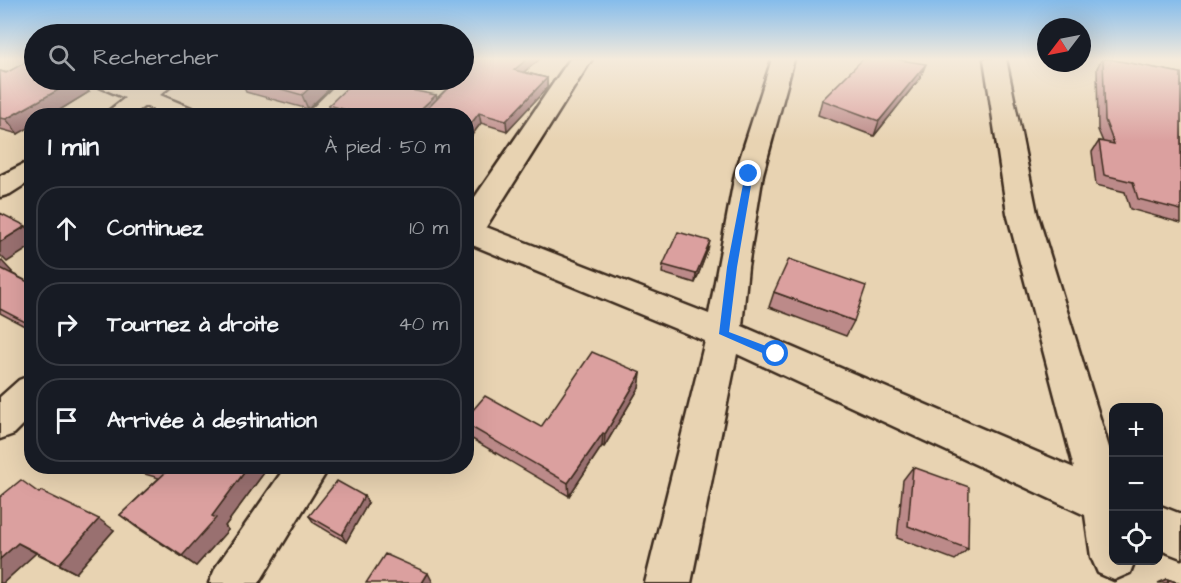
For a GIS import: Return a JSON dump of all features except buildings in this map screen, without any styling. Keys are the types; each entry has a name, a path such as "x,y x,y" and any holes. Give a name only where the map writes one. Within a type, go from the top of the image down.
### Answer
{"street":[{"path":"474,221 563,86"},
{"path":"668,583 724,334 732,267 749,174 775,86"},
{"path":"1000,86 1022,213 1109,505"},
{"path":"131,90 173,108"},
{"path":"126,108 152,90"},
{"path":"324,108 343,90"},
{"path":"0,188 24,173"},
{"path":"474,236 724,334 838,382 1109,505"},
{"path":"0,422 24,399"},
{"path":"232,583 305,474"},
{"path":"1163,528 1181,536"},
{"path":"1115,565 1118,583"}],"route":[{"path":"749,174 732,267 724,334 776,354"}]}
